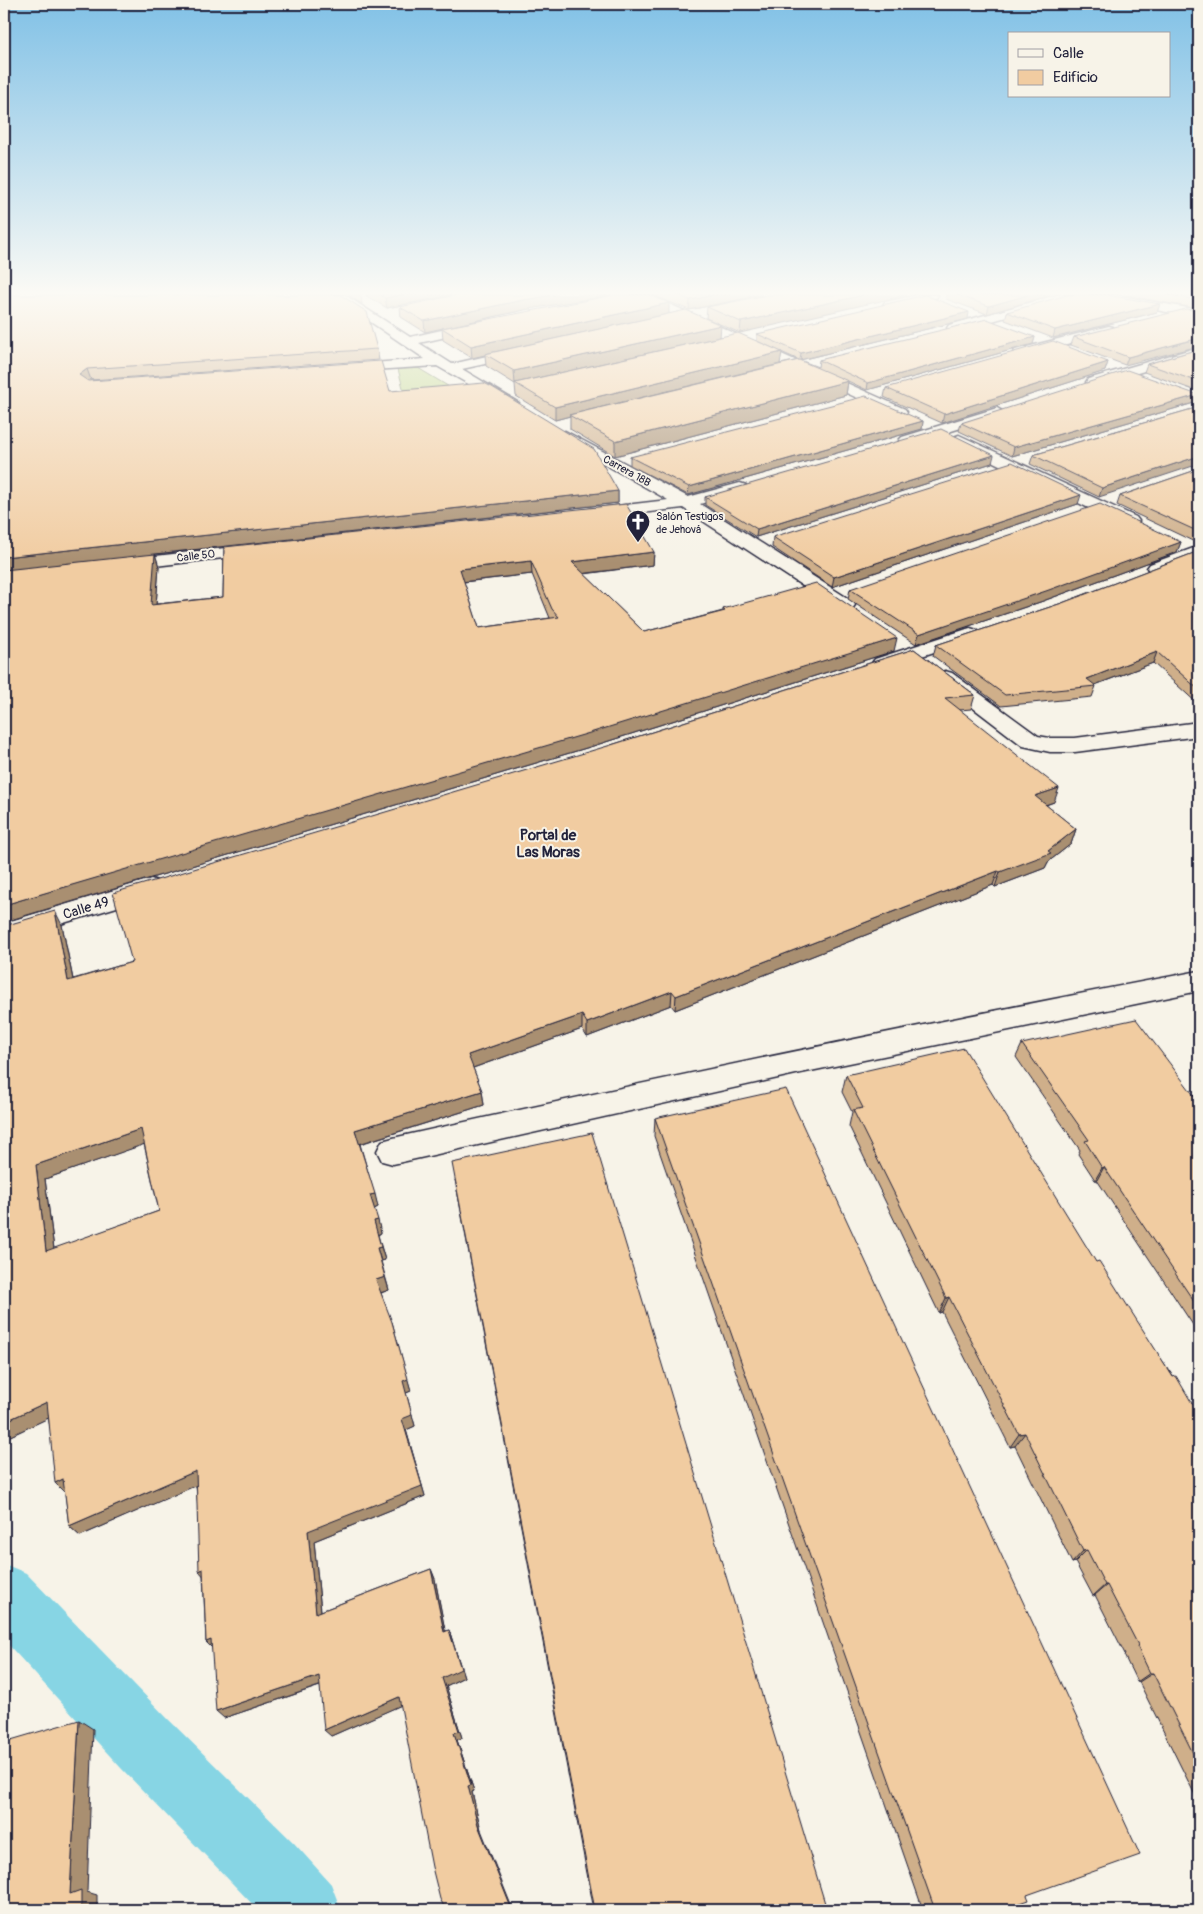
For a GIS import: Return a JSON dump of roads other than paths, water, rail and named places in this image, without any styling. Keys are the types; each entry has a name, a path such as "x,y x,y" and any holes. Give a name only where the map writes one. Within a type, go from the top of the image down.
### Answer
{"street":[{"path":"481,384 529,413"},
{"path":"841,384 941,430 1146,529"},
{"path":"1079,386 1084,384"},
{"path":"499,394 518,390"},
{"path":"848,401 887,390"},
{"path":"894,444 1014,407"},
{"name":"Carrera 18B","path":"571,423 552,428 611,463 686,503 754,545 861,617"},
{"path":"990,470 1037,456"},
{"path":"611,463 630,458"},
{"path":"576,516 686,503 752,484"},
{"path":"1078,512 1124,496"},
{"path":"754,545 773,539"},
{"name":"Calle 50","path":"106,566 280,547"},
{"path":"1138,575 1194,550"},
{"path":"831,596 849,590"},
{"path":"866,669 906,648 986,629"},
{"path":"906,648 1031,741 1050,745 1075,745 1199,729"},
{"name":"Calle 49","path":"4,932 171,882"},
{"path":"394,1151 730,1076 972,1025 1199,981"}],"waterway":[{"path":"4,1595 145,1744 269,1868 305,1910"}],"place":[{"name":"Salón Testigos de Jehová","path":"638,543"}],"district":[{"name":"Portal de Las Moras","path":"548,844"}]}
